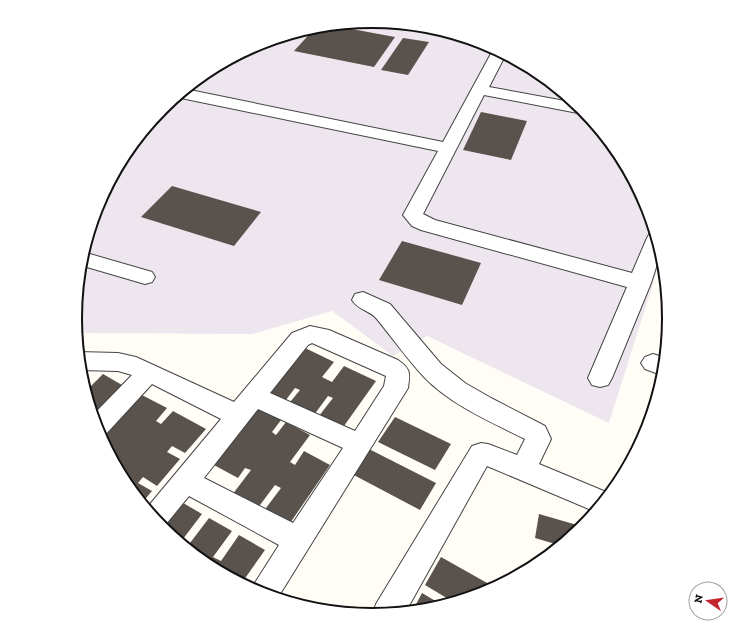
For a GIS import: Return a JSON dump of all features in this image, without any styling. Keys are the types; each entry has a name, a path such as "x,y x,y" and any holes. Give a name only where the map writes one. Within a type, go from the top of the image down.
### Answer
{"street":[{"path":"497,57 413,215 419,221 640,283"},
{"path":"480,90 571,107"},
{"path":"187,94 449,148"},
{"path":"600,378 654,247"},
{"path":"87,260 145,276"},
{"path":"363,300 382,310 433,371 451,385 482,405 536,433 538,439 524,469"},
{"path":"158,515 237,415 300,339 310,334 321,336 390,366 398,372 396,388 267,589"},
{"path":"85,361 118,362 136,366 237,415"},
{"path":"101,423 148,372"},
{"path":"253,396 359,444"},
{"path":"390,608 481,454 488,455 524,469 598,500"},
{"path":"185,481 298,540"}],"shaded area":[{"path":"372,28 410,30 447,38 465,43 500,58 517,67 549,88 564,100 590,127 614,157 624,173 633,190 647,225 657,262 658,268 609,423 427,336 393,356 332,311 252,334 82,333 82,300 91,243 111,190 120,173 130,157 154,127 180,100 195,88 227,67 261,50 297,38 334,30"}],"building":[{"path":"352,29 395,37 374,67 294,51 308,36 334,30"},
{"path":"403,38 429,42 408,75 381,70"},
{"path":"481,112 527,121 511,160 463,150"},
{"path":"172,186 261,212 234,246 141,217"},
{"path":"402,241 481,263 462,305 379,280"},
{"path":"301,346 334,362 322,377 332,382 344,366 376,381 339,433 315,421 333,398 328,396 311,419 286,407 300,390 295,388 282,405 261,394"},
{"path":"103,374 122,385 97,411 90,387"},
{"path":"138,393 167,408 156,421 161,424 173,411 206,429 185,453 172,446 167,452 180,459 157,486 143,477 138,483 152,491 145,499 130,480 120,464 104,429"},
{"path":"258,408 281,420 272,432 276,435 286,422 310,435 290,462 295,465 304,451 330,465 288,526 263,512 281,488 275,485 257,509 232,495 251,470 245,468 238,478 212,464"},
{"path":"395,417 451,444 435,470 378,442"},
{"path":"367,448 436,483 420,510 350,473"},
{"path":"178,500 202,514 183,539 190,543 209,518 232,531 213,557 221,561 239,535 265,550 244,579 227,570 195,549 180,537 162,519"},
{"path":"539,514 576,525 555,544 535,538"},
{"path":"441,557 489,584 465,594 448,599 425,585"},
{"path":"422,593 436,601 429,603 415,606"}]}
